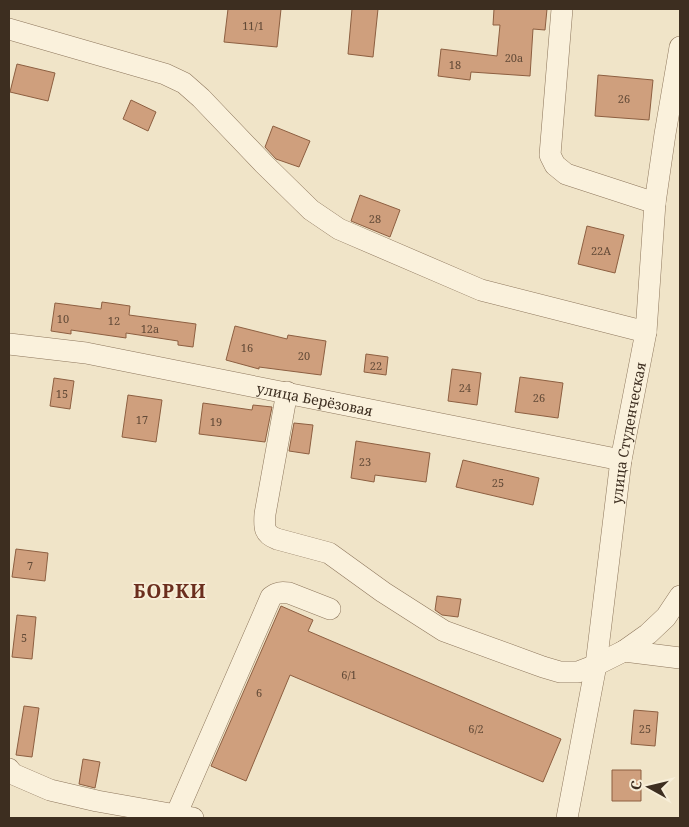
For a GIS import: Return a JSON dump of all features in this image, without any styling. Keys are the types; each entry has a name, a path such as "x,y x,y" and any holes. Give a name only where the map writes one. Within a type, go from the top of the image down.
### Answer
{"street":[{"path":"562,9 550,155 556,165 566,174 655,203"},
{"path":"9,29 165,74 184,83 312,210 339,229 481,290 646,332"},
{"name":"улица Студенческая","path":"567,818 596,665 621,460 646,332 655,203 680,47"},
{"name":"улица Берёзовая","path":"9,344 86,352 621,460"},
{"path":"287,392 264,523 265,531 270,536 329,553 444,631 543,667 560,672 578,672 624,651 648,634 666,617 680,596"},
{"path":"9,769 13,774 50,790 182,817 271,597 276,593 290,593 330,609"},
{"path":"624,651 680,658"}],"building":[{"path":"228,9 281,9 277,47 224,42"},
{"path":"352,9 378,9 373,57 348,54"},
{"path":"494,9 547,9 545,30 533,29 530,76 471,72 470,80 438,76 441,49 497,56 500,25 493,25"},
{"path":"17,64 55,73 48,101 10,92"},
{"path":"598,75 653,80 649,120 595,116"},
{"path":"131,100 156,112 148,131 123,119"},
{"path":"273,126 310,141 299,167 276,159 265,147"},
{"path":"360,195 400,210 390,237 351,221"},
{"path":"587,226 624,235 615,273 578,264"},
{"path":"102,302 130,306 129,315 196,324 193,347 178,345 178,341 126,333 126,338 71,330 71,334 51,331 55,303 101,309"},
{"path":"235,326 287,339 288,335 326,341 321,375 259,367 259,369 226,360"},
{"path":"366,354 388,357 386,375 364,372"},
{"path":"452,369 481,373 477,405 448,401"},
{"path":"520,377 563,383 558,418 515,412"},
{"path":"54,378 74,381 70,409 50,406"},
{"path":"128,395 162,400 156,442 122,437"},
{"path":"203,403 252,410 253,405 272,407 265,442 199,434"},
{"path":"294,423 313,425 309,454 289,451"},
{"path":"356,441 430,453 426,482 375,475 374,482 351,478"},
{"path":"463,460 539,478 533,505 456,487"},
{"path":"16,549 48,553 45,581 12,577"},
{"path":"437,596 461,599 458,617 442,615 435,610"},
{"path":"281,606 313,620 308,631 561,739 543,782 290,675 246,781 211,766"},
{"path":"17,615 36,617 32,659 12,657"},
{"path":"24,706 39,708 32,757 16,755"},
{"path":"634,710 658,712 655,746 631,744"},
{"path":"83,759 100,762 95,788 79,784"},
{"path":"612,770 641,770 641,801 612,801"}],"district":[{"name":"БОРКИ","path":"170,591"}]}
